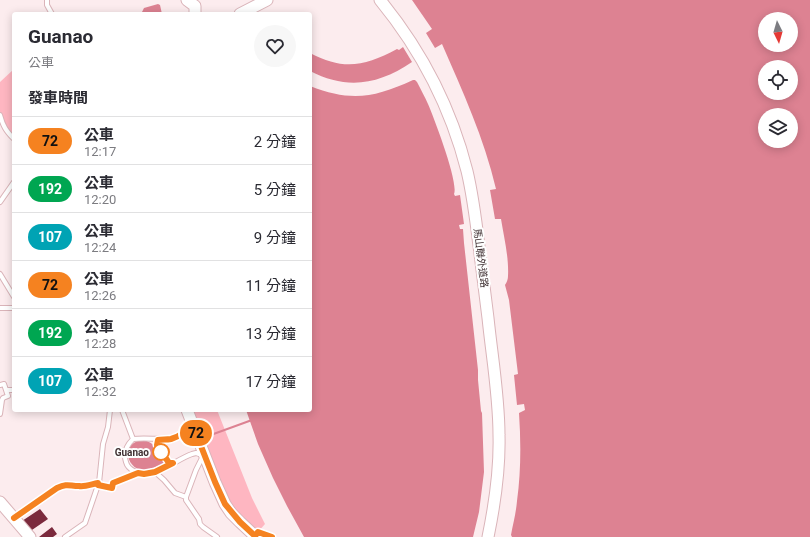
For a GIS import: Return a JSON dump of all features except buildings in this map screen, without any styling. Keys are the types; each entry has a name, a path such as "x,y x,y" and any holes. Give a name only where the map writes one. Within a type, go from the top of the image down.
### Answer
{"main road":[{"name":"馬山聯外道路","path":"380,0 409,38 427,68 441,97 458,139 470,188 485,292 499,433 498,470 488,537"},
{"path":"244,12 263,2"},
{"path":"188,412 225,504 235,517 254,536"},
{"path":"0,502 30,537"}],"lane":[{"path":"47,0 47,6 51,12"},
{"path":"0,115 3,126 12,137"},
{"path":"0,202 12,185"},
{"path":"0,274 12,294"},
{"path":"0,308 12,308"},
{"path":"0,385 4,384 8,396 2,400 0,414"},
{"path":"6,390 12,390"},
{"path":"65,537 85,523 98,484 103,444 108,427 110,412"},
{"path":"123,412 133,439"},
{"path":"192,423 192,426 186,431 173,438 133,439 129,442 125,451 126,464 138,473 144,474 155,472 192,454 201,454 205,457 202,457 186,497 188,505 199,519 200,524 217,537"},
{"path":"160,439 158,440 157,445 169,463 173,463"},
{"path":"155,472 175,493 186,497"},
{"path":"14,518 62,486 68,484 80,486 98,484 112,488 113,483 138,473"},
{"path":"254,536 258,532 272,537"}],"shaded area":[{"path":"412,0 810,0 810,537 512,537 511,535 517,505 520,468 519,413 525,410 524,404 517,405 514,375 518,374 509,300 505,285 508,276 508,262 501,219 495,219 490,190 496,189 472,115 442,44 435,48 426,33 432,29"},
{"path":"158,4 160,5 162,12 142,12 144,8"},
{"path":"403,47 412,62 387,76 375,80 350,83 337,81 312,72 312,54 333,62 354,64 375,59 397,49 399,50"},
{"path":"12,71 12,137 0,115 0,82"},
{"path":"413,80 417,82 431,111 450,164 455,188 454,194 455,196 460,195 464,224 459,225 460,229 463,229 482,413 484,472 479,512 473,537 304,537 273,478 258,444 247,412 312,412 312,87 338,94 362,96 386,91"},
{"path":"188,412 218,412 252,498 265,524 258,532 231,513"},
{"path":"143,440 154,446 166,463 145,470 138,469 132,465 128,451 137,441"}],"waterway":[{"path":"208,436 252,420"}],"bus line":[{"name":"72","path":"14,518 62,486 68,484 80,486 98,483 98,485 112,488 113,483 124,480 138,473 144,474 155,472 166,467 173,463 169,463 166,460 157,445 158,440 173,438 186,431 192,426 192,423 220,495 225,504 240,522 255,536 258,532 272,537"}],"place":[{"name":"Guanao","path":"161,452"}]}
